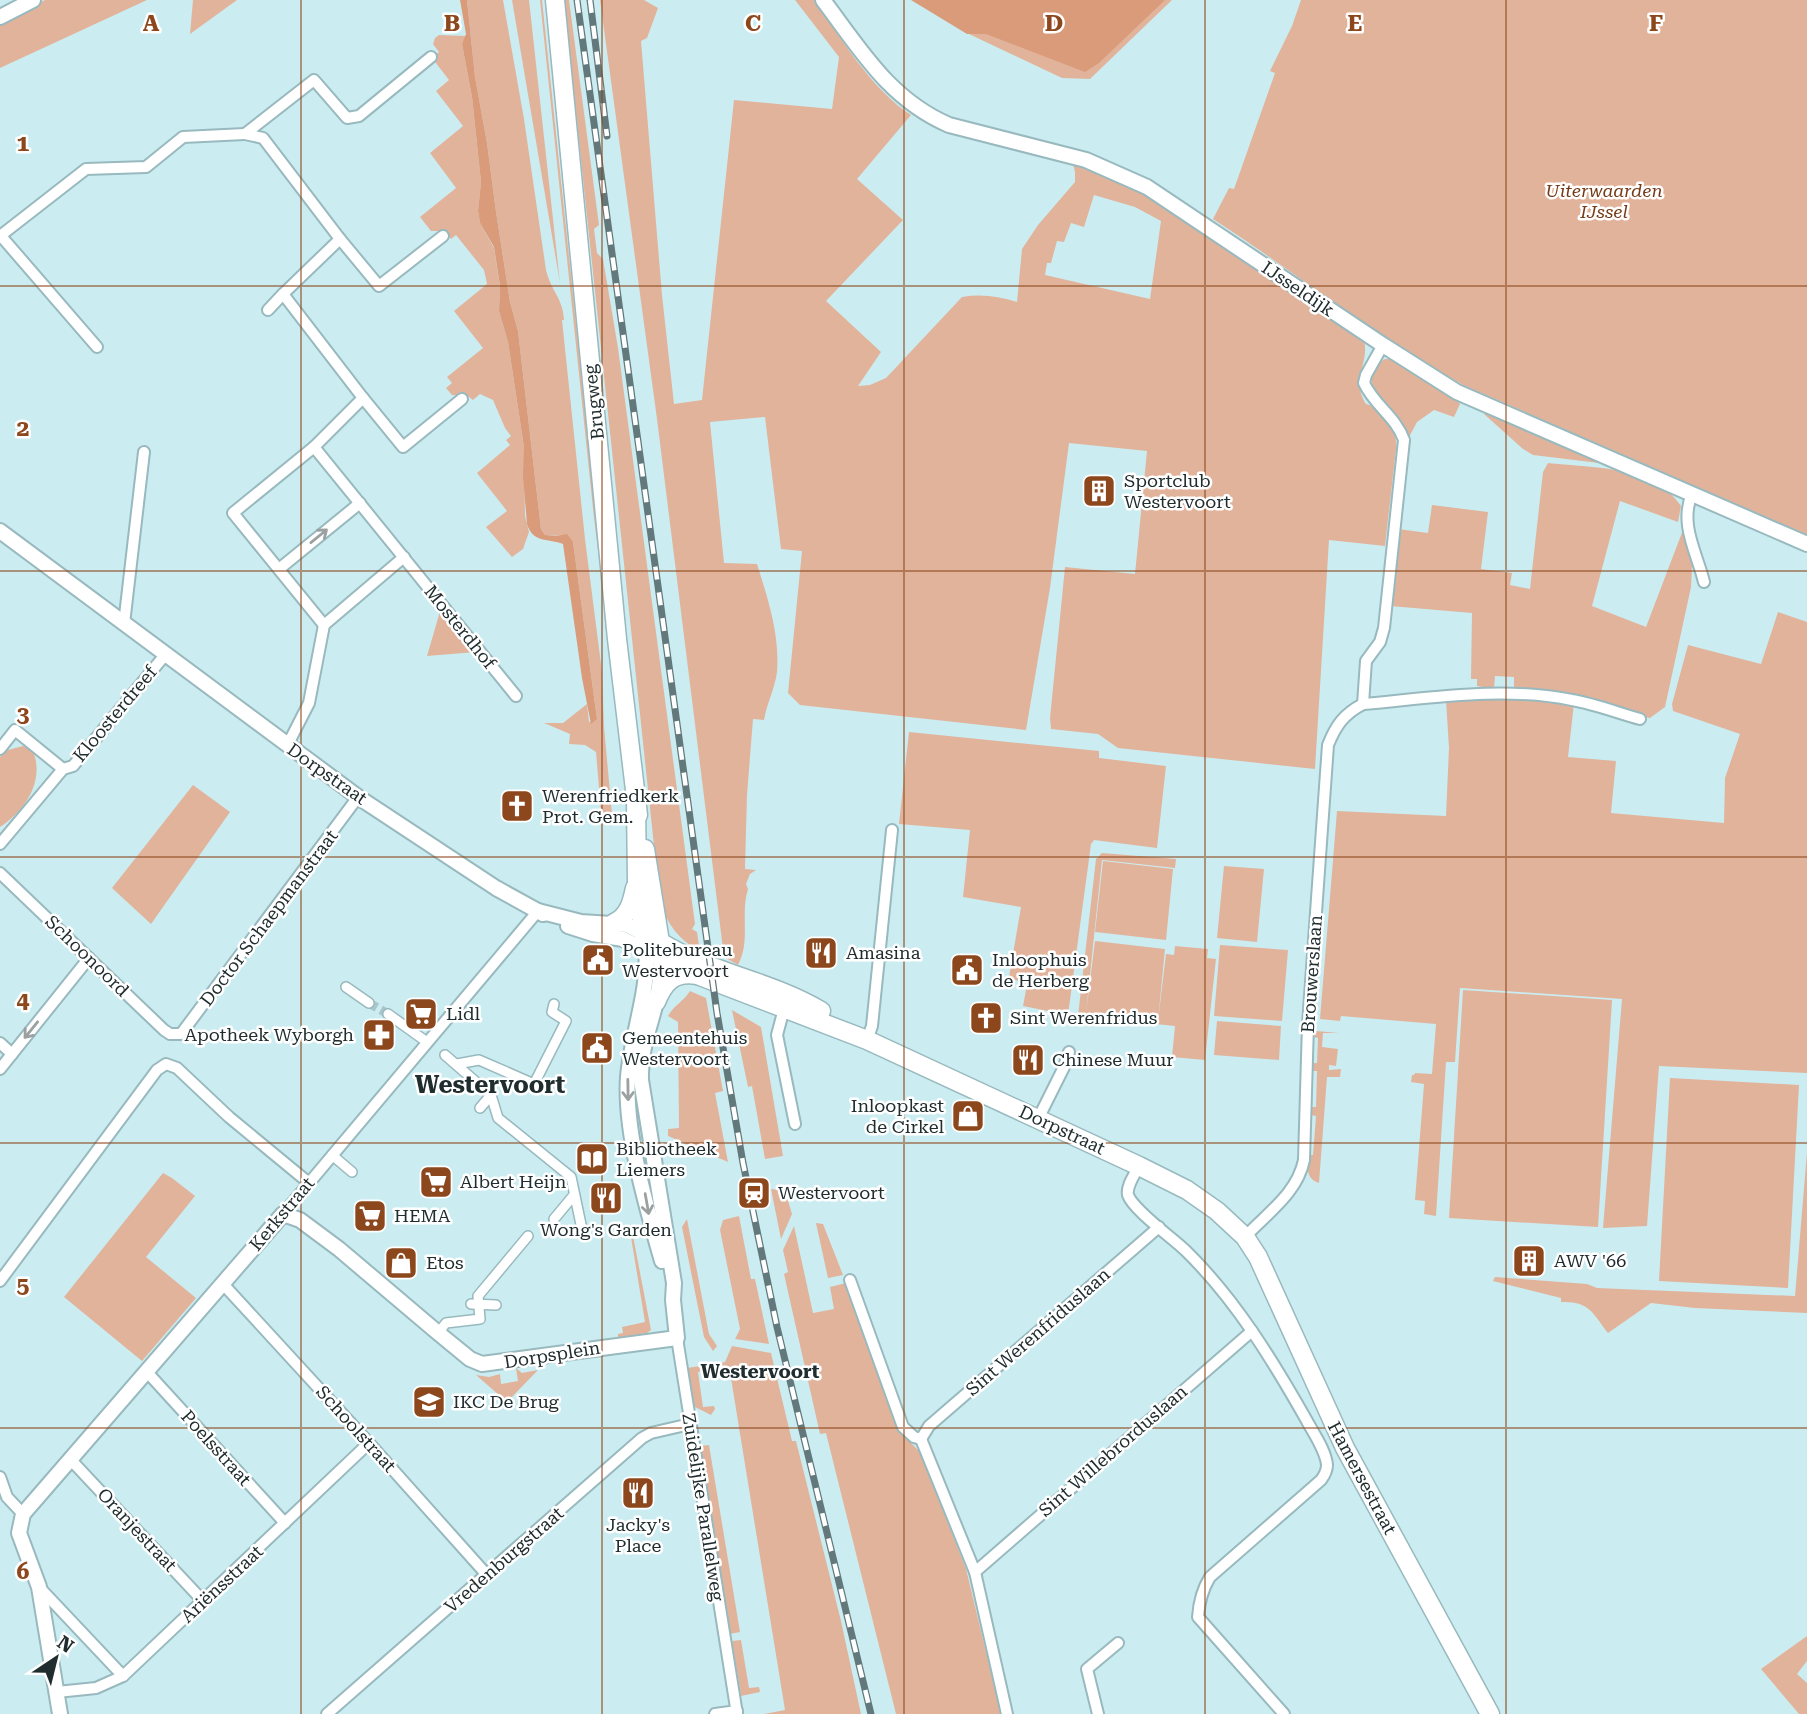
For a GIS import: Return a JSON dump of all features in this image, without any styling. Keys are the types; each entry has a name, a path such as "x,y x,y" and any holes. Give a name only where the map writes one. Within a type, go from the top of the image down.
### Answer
{"main road":[{"name":"Brugweg","path":"555,0 636,804 637,882 643,932"},
{"name":"Brugweg","path":"636,804 655,902 656,949"},
{"path":"614,923 621,919 629,908 637,882"},
{"path":"655,902 672,935 705,971"},
{"name":"Zuidelijke Parallelweg","path":"643,932 656,949"},
{"name":"Dorpstraat","path":"656,949 787,1002 813,1006 862,1038 1139,1166 1197,1196 1245,1237"},
{"path":"656,1002 661,989 671,978 705,971"},
{"name":"Hamersestraat","path":"1245,1237 1271,1284 1345,1448 1490,1714"}],"street":[{"path":"0,17 33,0"},
{"name":"IJsseldijk","path":"823,0 878,73 902,97 928,116 949,125 1086,160 1147,187 1457,392 1807,544"},
{"path":"245,134 314,80 347,117 359,116 431,57"},
{"path":"97,347 0,236 86,169 146,167 183,137 245,134 263,138 379,286 443,236"},
{"path":"268,310 340,239"},
{"path":"283,294 403,447 462,399"},
{"path":"1383,345 1364,383 1378,405 1400,430 1404,440 1384,628 1380,642 1366,661 1363,704 1474,695 1526,695 1573,700 1640,719"},
{"path":"324,625 233,513 314,447 363,398"},
{"name":"Mosterdhof","path":"314,447 516,696"},
{"path":"124,625 144,452"},
{"path":"1692,494 1686,512 1696,561 1704,582"},
{"path":"279,569 360,503"},
{"name":"Dorpstraat","path":"0,531 287,746 358,797 496,888 579,931 623,939 656,949"},
{"path":"287,746 309,703 324,625 404,557"},
{"name":"Kloosterdreef","path":"0,844 63,769 73,766 165,655"},
{"name":"Brouwerslaan","path":"1245,1237 1287,1196 1302,1168 1308,1024 1328,745 1340,720 1363,704"},
{"name":"Kloosterdreef","path":"0,748 15,730 63,769"},
{"name":"Doctor Schaepmanstraat","path":"176,1034 181,1034 186,1029 358,797"},
{"path":"862,1038 872,1026 892,830"},
{"name":"Schoonoord","path":"0,873 164,1030 176,1034"},
{"name":"Dorpstraat","path":"538,911 581,922 632,926 643,932"},
{"name":"Kerkstraat","path":"23,1514 223,1284 538,911"},
{"name":"Zuidelijke Parallelweg","path":"656,949 656,1002 645,1033 641,1056 641,1089 674,1283 677,1338 737,1713"},
{"name":"Zuidelijke Parallelweg","path":"656,949 646,972 628,1073 628,1096 636,1155 649,1217 673,1300"},
{"path":"0,1069 89,958"},
{"path":"346,987 369,1003"},
{"path":"787,1002 778,1030 778,1041 795,1124"},
{"path":"457,1064 479,1060 534,1084 566,1021 552,1012 554,1004"},
{"path":"388,1014 427,1042"},
{"path":"0,1043 12,1054"},
{"path":"1038,1119 1069,1052"},
{"path":"445,1055 491,1095 498,1118 572,1177 583,1234"},
{"path":"0,1281 157,1070 166,1064 177,1068 309,1183"},
{"path":"480,1108 491,1095"},
{"path":"332,1155 352,1172"},
{"path":"1139,1166 1128,1188 1129,1197 1207,1273 1252,1331 1278,1370 1323,1451 1327,1467 1321,1480 1210,1577 1203,1588 1198,1617 1284,1714"},
{"path":"554,1219 574,1195"},
{"name":"Dorpsplein","path":"282,1213 300,1220 339,1249 470,1359 482,1364 677,1338"},
{"name":"Sint Werenfriduslaan","path":"921,1439 929,1426 1159,1227"},
{"path":"438,1333 446,1323 475,1323 480,1319 475,1304 478,1296 528,1236"},
{"path":"850,1280 903,1427 914,1437 921,1439 975,1572 1007,1714"},
{"name":"Schoolstraat","path":"223,1284 487,1575"},
{"path":"475,1304 496,1305"},
{"name":"Sint Willebrorduslaan","path":"975,1572 1252,1331"},
{"name":"Poelsstraat","path":"147,1372 285,1523"},
{"name":"Vredenburgstraat","path":"327,1714 642,1438 651,1433 690,1424"},
{"name":"Ariënsstraat","path":"57,1692 96,1688 123,1676 369,1443"},
{"name":"Oranjestraat","path":"71,1460 203,1601"},
{"path":"0,1477 7,1497 23,1514 19,1533 39,1587 60,1714"},
{"path":"39,1587 123,1676"},
{"path":"1098,1714 1087,1669 1118,1643"},
{"path":"715,1714 737,1713"}],"green space":[{"path":"45,0 147,0 0,68 0,23"},
{"path":"193,0 237,0 190,34"},
{"path":"467,0 503,0 546,270 563,312 585,539 602,672 612,814 601,812 596,752 585,745 569,744 570,734 544,723 563,723 587,704 589,722 597,719 573,542 562,536 545,535 541,529 518,331 510,302 475,77"},
{"path":"512,0 529,0 560,283"},
{"path":"542,0 612,665 594,518"},
{"path":"564,0 569,0 599,225 594,229 597,253 603,259 618,348 695,924 692,929 697,932 700,952 675,931 660,902"},
{"path":"600,0 644,0 658,8 647,38 641,41 674,404 702,400 734,100 832,109 839,57 795,0 814,0 870,78 911,115 857,179 903,220 826,301 881,352 858,386 870,385 886,378 962,297 990,296 1017,302 1022,249 1038,225 1075,182 1073,164 1099,173 1163,204 1364,340 1365,356 1360,379 1362,395 1366,404 1381,415 1393,429 1396,441 1385,546 1329,540 1315,769 1118,748 1098,734 1051,729 1065,567 1135,574 1147,451 1069,443 1050,588 1026,730 800,705 788,693 802,551 781,549 765,417 710,422 724,563 757,564 777,644 776,678 764,720 753,719 745,869 756,870 750,874 746,884 745,937 738,965 724,957 657,419","holes":["1094,195 1135,207 1161,221 1150,299 1045,275 1047,263 1051,263 1057,241 1064,242 1071,223 1084,227"]},
{"path":"915,0 1172,0 1090,79 1062,78 971,35"},
{"name":"Uiterwaarden IJssel","path":"1301,0 1807,0 1807,535 1465,386 1369,327 1213,219 1229,188 1234,189 1275,73 1270,71 1292,26"},
{"path":"439,35 466,36 462,44 472,97 481,182 478,211 480,223 494,248 500,287 499,311 508,342 524,447 525,516 529,532 523,549 512,557 486,527 507,511 477,473 510,445 506,440 511,436 493,400 480,394 473,400 468,396 452,395 446,388 452,383 447,377 483,348 454,311 487,284 484,270 456,235 451,239 444,231 431,231 420,217 456,188 430,153 463,126 436,91 449,80 432,58 439,52 433,44"},
{"path":"1385,359 1393,359 1456,399 1460,404 1454,417 1434,410 1417,422 1409,437 1374,387 1371,377 1375,368"},
{"path":"1487,412 1600,460 1599,463 1533,455 1484,414"},
{"path":"1548,463 1602,468 1638,476 1655,483 1681,506 1678,522 1620,501 1592,606 1646,627 1683,530 1686,532 1692,566 1691,587 1665,707 1650,718 1514,692 1514,677 1495,676 1494,689 1477,686 1477,679 1471,679 1472,613 1390,606 1398,529 1428,533 1432,505 1488,512 1481,569 1512,573 1510,585 1530,589 1543,472"},
{"path":"441,608 476,652 427,656"},
{"path":"1778,612 1807,622 1807,1073 1659,1066 1647,1226 1603,1228 1622,999 1460,988 1455,1062 1446,1062 1436,1216 1424,1214 1425,1201 1415,1200 1424,1084 1411,1082 1415,1073 1432,1074 1436,1024 1341,1016 1340,1021 1320,1019 1337,811 1446,816 1449,748 1446,700 1513,697 1574,703 1568,757 1616,761 1611,813 1724,823 1725,778 1740,734 1673,711 1672,704 1688,645 1761,664"},
{"path":"909,732 1099,751 1099,758 1166,766 1157,848 1094,840 1091,844 1068,1015 1023,1006 1027,985 1009,977 1021,907 963,897 970,830 899,824"},
{"path":"23,746 33,751 36,762 34,784 25,804 0,827 0,757 8,750"},
{"path":"193,785 230,812 151,924 112,888"},
{"path":"1102,853 1176,859 1175,868 1102,860 1086,1013 1095,941 1165,949 1158,1021 1166,954 1174,955 1175,946 1208,949 1207,958 1216,959 1205,1060 1172,1057 1175,1026 1078,1016 1096,859"},
{"path":"1103,861 1173,869 1166,940 1095,932"},
{"path":"1224,866 1264,869 1257,942 1217,938"},
{"path":"1220,945 1288,950 1282,1021 1214,1016"},
{"path":"1463,990 1612,1000 1598,1227 1449,1218"},
{"path":"690,991 706,998 723,1091 715,1093 728,1162 668,1136 668,1129 679,1128 678,1022 668,1016"},
{"path":"732,1010 761,1027 783,1156 765,1159 752,1086 748,1087"},
{"path":"1217,1021 1281,1026 1279,1060 1214,1055"},
{"path":"1316,1031 1339,1033 1323,1033 1322,1047 1338,1049 1336,1066 1329,1065 1329,1070 1341,1069 1340,1077 1327,1077 1319,1183 1311,1178 1308,1168 1309,1155 1313,1155 1316,1116 1311,1115 1311,1107 1316,1107 1317,1071 1312,1071 1313,1063 1317,1063 1318,1038 1313,1037"},
{"path":"1670,1078 1799,1085 1788,1288 1659,1281"},
{"path":"1807,1152 1807,1313 1695,1308 1651,1303 1608,1333 1589,1309 1578,1303 1561,1302 1561,1298 1493,1281 1495,1277 1587,1284 1597,1288 1795,1296"},
{"path":"163,1173 195,1196 146,1257 196,1298 142,1361 64,1297"},
{"path":"771,1189 785,1191 792,1214 781,1239"},
{"path":"739,1216 751,1279 755,1279 769,1344 735,1339 740,1329 720,1230 723,1220"},
{"path":"687,1219 709,1334 717,1346 713,1351 704,1337 682,1227"},
{"path":"816,1223 823,1224 843,1275 828,1278"},
{"path":"794,1226 813,1313 834,1309 830,1287 846,1283 902,1434 920,1452 966,1569 1001,1714 896,1714 826,1433 820,1434 784,1274 788,1272 783,1250"},
{"path":"633,1236 651,1330 618,1338 618,1334 623,1333 622,1327 645,1322 631,1237"},
{"path":"732,1346 771,1353 841,1621 861,1714 764,1714 785,1710 729,1366 720,1367 719,1363 725,1362"},
{"path":"707,1365 708,1370 698,1372 703,1407 714,1406 715,1409 711,1415 693,1406 687,1368"},
{"path":"516,1368 522,1373 538,1370 507,1402 476,1375 489,1377 500,1374 501,1384 518,1381"},
{"path":"709,1445 740,1632 730,1634 699,1446"},
{"path":"1807,1636 1807,1661 1797,1674 1807,1683 1807,1714 1799,1714 1761,1669"},
{"path":"741,1640 749,1688 759,1687 760,1692 741,1696 732,1641"}],"shaded area":[{"path":"460,0 467,0 475,77 510,302 518,331 541,529 545,535 567,534 573,542 597,719 591,724 563,544 537,538 527,524 523,476 524,447 508,342 499,311 500,286 494,247 480,223 478,211 481,182 472,97 462,44 466,34"},
{"path":"911,0 1165,0 1099,63 1085,72 986,34 967,34"}],"tunnel":[{"path":"369,1003 388,1014"}],"railway":[{"path":"577,0 717,1013 743,1163 777,1327 871,1714"},
{"path":"590,0 607,136"}],"place":[{"name":"Sportclub Westervoort","path":"1099,491"},
{"name":"Werenfriedkerk Prot. Gem.","path":"517,806"},
{"name":"Amasina","path":"821,953"},
{"name":"Politebureau Westervoort","path":"598,960"},
{"name":"Inloophuis de Herberg","path":"967,970"},
{"name":"Lidl","path":"421,1014"},
{"name":"Sint Werenfridus","path":"986,1018"},
{"name":"Apotheek Wyborgh","path":"379,1035"},
{"name":"Gemeentehuis Westervoort","path":"597,1048"},
{"name":"Chinese Muur","path":"1028,1060"},
{"name":"Inloopkast de Cirkel","path":"968,1116"},
{"name":"Bibliotheek Liemers","path":"592,1159"},
{"name":"Albert Heijn","path":"436,1182"},
{"name":"Westervoort","path":"754,1193"},
{"name":"Wong's Garden","path":"606,1198"},
{"name":"HEMA","path":"370,1216"},
{"name":"AWV '66","path":"1529,1261"},
{"name":"Etos","path":"401,1263"},
{"name":"IKC De Brug","path":"429,1402"},
{"name":"Jacky's Place","path":"638,1493"}],"district":[{"name":"Westervoort","path":"490,1085"},
{"name":"Westervoort","path":"760,1371"}]}
